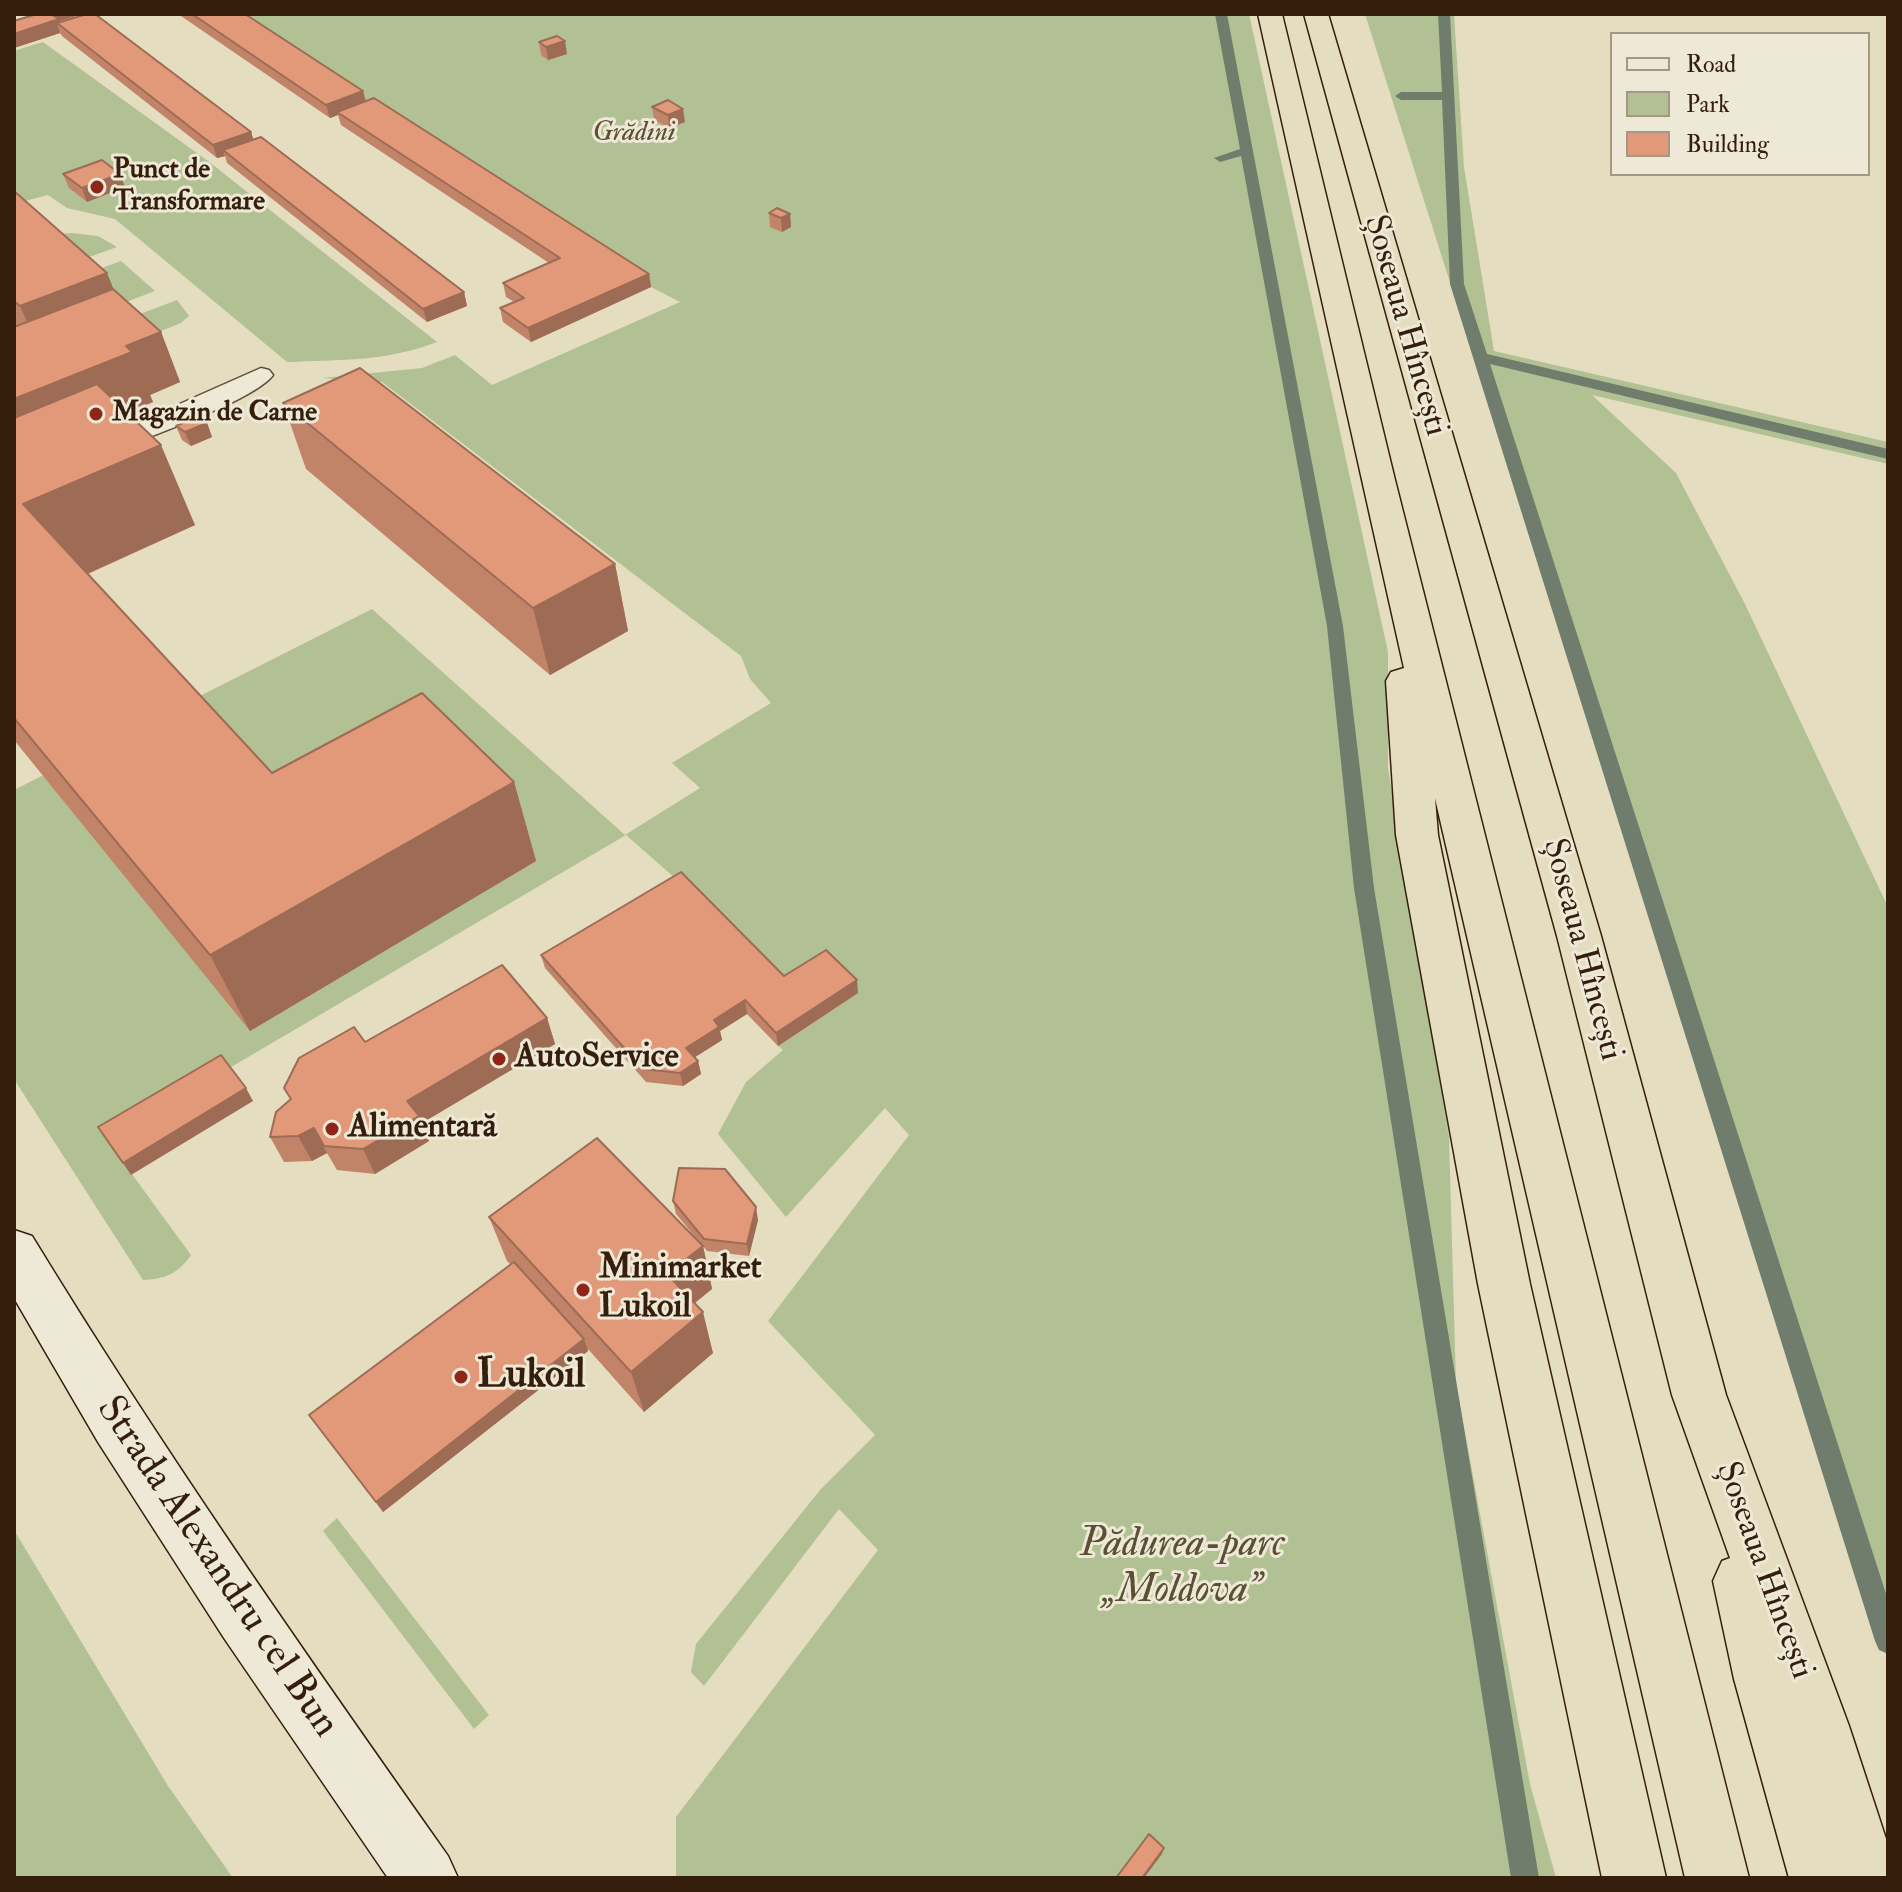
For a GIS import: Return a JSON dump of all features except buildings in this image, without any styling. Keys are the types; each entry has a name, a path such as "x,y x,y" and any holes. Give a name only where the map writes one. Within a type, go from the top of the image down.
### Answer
{"highway":[{"name":"Șoseaua Hîncești","path":"1270,14 1378,480 1717,1878"},
{"name":"Șoseaua Hîncești","path":"1316,14 1574,920 1699,1395 1819,1726 1867,1878"},
{"path":"1378,480 1405,682 1417,835 1504,1284 1634,1878"},
{"path":"1699,1395 1764,1679 1821,1878"}],"main road":[{"name":"Strada Alexandru cel Bun","path":"14,1252 117,1424 244,1618 426,1878"}],"lane":[{"path":"86,455 230,393 261,375"}],"green space":[{"name":"Pădurea-parc „Moldova”","path":"230,14 1249,14 1388,652 1388,768 1449,1137 1456,1384 1530,1784 1556,1878 676,1878 676,1817 878,1550 839,1509 704,1686 691,1672 696,1644 821,1489 875,1435 768,1321 909,1135 885,1108 786,1217 718,1134 746,1082 783,1050 778,1046 858,993 785,989 684,886 626,835 107,1140 191,1255 170,1274 143,1280 14,1079 14,790 372,609 625,835 700,788 672,763 771,703 750,679 741,656 382,382 322,378 422,368 455,355 492,385 680,302 651,287"},
{"path":"1365,14 1454,14 1464,167 1494,351 1888,442 1888,464 1592,395 1676,473 1744,602 1888,907 1888,1654 1867,1600"},
{"path":"43,42 208,161 437,342 382,356 287,362 115,219 67,208 48,195 25,201 14,199 14,51"},
{"path":"71,233 98,236 117,247 56,269 14,238"},
{"path":"121,261 155,291 103,311 69,280"},
{"path":"177,300 189,316 181,323 136,341 116,323"},
{"path":"337,1518 489,1715 474,1729 323,1531"},
{"path":"14,1530 168,1786 233,1878 14,1878"}],"waterway":[{"path":"1221,14 1247,151"},
{"path":"1444,14 1457,284 1480,357"},
{"path":"1401,96 1447,96"},
{"path":"1220,158 1247,151"},
{"path":"1247,151 1335,626 1364,888 1525,1878"},
{"path":"1480,357 1888,454"},
{"path":"1480,357 1888,1641"}],"place":[{"name":"Punct de Transformare","path":"97,187"},
{"name":"Magazin de Carne","path":"96,414"},
{"name":"AutoService","path":"499,1059"},
{"name":"Alimentară","path":"332,1129"},
{"name":"Minimarket Lukoil","path":"583,1290"},
{"name":"Lukoil","path":"461,1377"}],"park label":[{"name":"Grădini","path":"634,134"}]}
